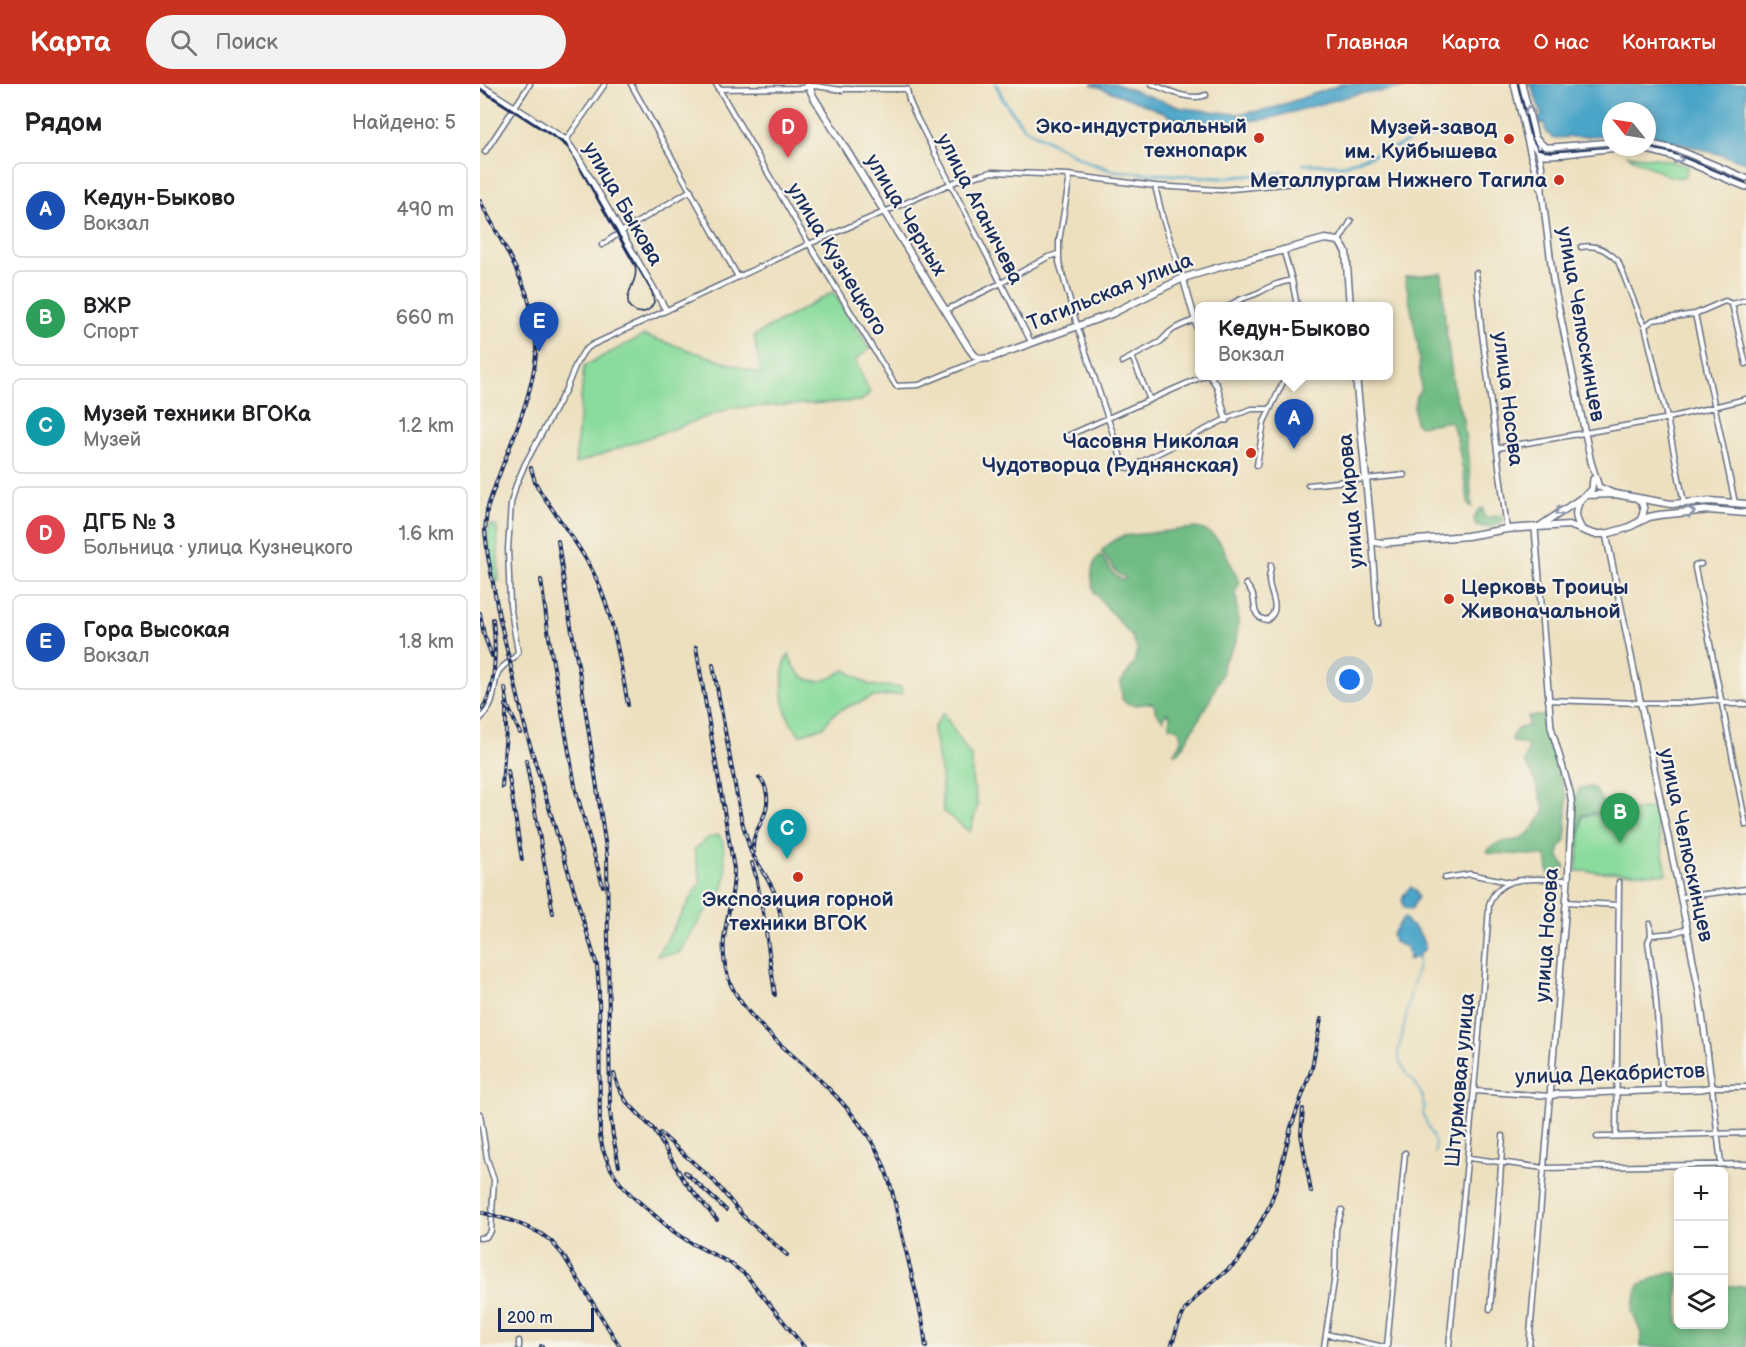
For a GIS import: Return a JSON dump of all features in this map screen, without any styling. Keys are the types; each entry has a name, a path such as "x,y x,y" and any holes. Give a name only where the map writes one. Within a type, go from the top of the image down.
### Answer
{"main road":[{"name":"улица Черных","path":"808,85 945,311 973,354 980,359"},
{"name":"Тагильская улица","path":"980,359 990,358 1126,307 1183,278 1325,239 1339,241"},
{"path":"1339,241 1346,252 1350,302"},
{"name":"улица Кирова","path":"1356,380 1372,541"},
{"path":"1537,528 1584,497 1615,494 1671,504 1710,501 1746,504"},
{"path":"1582,529 1576,514 1577,506 1584,497"},
{"path":"1635,498 1640,500 1644,513 1637,524"},
{"path":"1372,541 1380,543 1438,539 1507,529 1569,525 1593,534 1606,534 1637,524 1649,517 1716,510 1746,513"}],"street":[{"path":"485,152 530,84"},
{"path":"566,140 604,84"},
{"path":"632,84 738,277"},
{"name":"улица Кузнецкого","path":"716,84 896,386"},
{"path":"1152,84 1181,94 1200,97 1206,95"},
{"name":"улица Челюскинцев","path":"1515,84 1536,176 1542,191"},
{"name":"улица Челюскинцев","path":"1522,84 1542,169 1542,191 1553,280 1591,462 1599,487 1615,494"},
{"name":"улица Быкова","path":"480,85 566,140 579,157 666,310"},
{"path":"718,89 808,85"},
{"name":"улица Аганичева","path":"808,85 840,90 907,89 916,116 949,184 1031,342"},
{"path":"1527,136 1539,153 1546,155 1626,148 1656,152 1682,159 1746,187"},
{"path":"1536,136 1545,147 1602,143"},
{"path":"1656,145 1679,150 1746,178"},
{"path":"1542,169 1548,160 1557,154"},
{"path":"480,719 492,701 499,672 515,658 519,646 511,612 508,549 511,503 516,485 576,364 584,351 600,340 809,243 949,184 992,172 1068,175 1155,186 1221,190 1294,183"},
{"path":"1068,175 1069,182 1058,254 1077,325 1122,464 1127,468 1252,409 1270,409"},
{"path":"1155,186 1163,219 1195,313"},
{"path":"602,246 691,190"},
{"path":"1339,241 1351,221"},
{"path":"1581,247 1595,245 1618,261 1645,326 1684,503"},
{"path":"1283,249 1296,302"},
{"path":"945,311 1048,257 1058,254"},
{"name":"улица Носова","path":"1476,273 1507,529"},
{"path":"1234,302 1260,292 1266,287 1292,280"},
{"path":"1645,326 1653,320 1695,314 1725,301 1732,304 1746,300"},
{"path":"1732,304 1746,364"},
{"path":"1695,314 1735,503"},
{"path":"1122,362 1160,342 1170,332 1195,317"},
{"path":"1132,357 1150,400"},
{"name":"Тагильская улица","path":"896,386 919,385 980,359"},
{"path":"1067,436 1195,379"},
{"path":"1213,380 1217,386 1226,420"},
{"path":"1257,465 1264,422 1284,380"},
{"path":"1498,447 1585,434 1746,399"},
{"name":"улица Челюскинцев","path":"1584,497 1592,489 1591,462"},
{"path":"1308,484 1404,475"},
{"name":"улица Носова","path":"1528,1347 1571,826 1571,798 1553,738 1548,700 1537,528"},
{"name":"улица Челюскинцев","path":"1606,534 1699,992 1721,1164"},
{"name":"улица Кирова","path":"1372,541 1378,623"},
{"path":"1701,564 1694,567 1746,825"},
{"path":"1246,584 1252,592 1258,616 1264,620 1272,617 1275,608 1269,580 1272,565"},
{"path":"1548,700 1641,703 1713,700 1733,705 1746,704"},
{"path":"1445,878 1470,874 1509,882 1568,880"},
{"name":"Штурмовая улица","path":"1449,1347 1468,1158 1489,905 1498,890 1509,882"},
{"path":"1616,1136 1619,882"},
{"path":"1680,897 1746,890"},
{"path":"1566,902 1618,905"},
{"path":"1650,924 1651,935 1648,942 1655,989 1663,1090"},
{"path":"1651,935 1687,929"},
{"name":"улица Декабристов","path":"1474,1091 1550,1096 1617,1091 1746,1087"},
{"path":"480,1114 487,1159 494,1180 491,1231 486,1237 480,1238"},
{"path":"1597,1137 1746,1133"},
{"path":"1490,1309 1503,1136"},
{"path":"1326,1334 1386,1347 1405,1154"},
{"path":"1468,1158 1544,1167 1746,1164"},
{"path":"1324,1347 1335,1275 1336,1229 1342,1210"},
{"path":"519,1341 519,1347"}],"green space":[{"path":"1629,156 1663,159 1688,166 1685,177 1678,177 1665,174"},
{"path":"1442,273 1445,321 1454,391 1463,420 1472,507 1469,506 1458,443 1451,421 1420,426 1415,422 1416,396 1421,389 1418,345 1405,277"},
{"path":"833,292 870,349 855,360 870,393 861,401 731,408 575,464 584,366 644,335 761,374 754,336"},
{"path":"1483,508 1484,518 1502,515 1503,521 1490,527 1476,525 1474,520 1478,510"},
{"path":"490,524 497,527 498,582 496,582 490,561 488,537"},
{"path":"1196,528 1206,531 1219,542 1240,582 1234,594 1237,599 1238,625 1236,642 1222,665 1223,671 1209,702 1179,753 1174,753 1182,736 1178,729 1169,726 1168,713 1165,714 1163,720 1155,711 1152,703 1128,704 1122,699 1121,682 1134,664 1137,649 1132,637 1095,593 1092,573 1094,563 1100,555 1117,577 1125,580 1125,577 1118,574 1101,551 1123,536"},
{"path":"789,654 798,672 811,680 827,679 844,670 871,685 901,687 903,694 873,697 842,709 833,715 823,727 800,735 789,719 783,696 784,668"},
{"path":"943,713 972,758 972,780 978,805 970,832 943,811 941,772 933,729"},
{"path":"1528,716 1544,716 1545,731 1567,798 1566,841 1559,848 1559,858 1565,866 1561,876 1549,877 1546,856 1487,851 1500,842 1514,841 1524,837 1545,810 1534,778 1524,761 1529,747 1513,742 1512,737 1517,729 1528,726"},
{"path":"1591,787 1599,794 1609,811 1582,815 1578,846 1575,847 1572,845 1575,797 1580,788"},
{"path":"1654,808 1667,874 1576,871 1583,816"},
{"path":"719,835 723,842 726,876 722,892 703,915 679,953 657,956 701,881 694,850 708,838"},
{"path":"1666,1273 1674,1273 1674,1329 1728,1329 1728,1286 1746,1286 1746,1347 1641,1347 1641,1333 1632,1311 1639,1285"}],"water":[{"path":"1091,84 1116,84 1182,108 1238,114 1270,109 1342,84 1469,84 1360,93 1268,119 1230,123 1180,121"},
{"path":"1525,84 1746,84 1746,162 1682,144 1656,140 1656,102 1602,102 1602,135 1554,138 1546,133 1544,123 1539,124 1538,119 1542,115 1531,85 1526,86"},
{"path":"1411,887 1418,897 1411,910 1404,908 1402,899"},
{"path":"1404,917 1422,938 1424,950 1419,954 1419,958 1410,960 1406,947 1394,942 1392,935"}],"waterway":[{"path":"996,84 1004,101 1024,128 1088,162 1114,171 1220,178 1283,173"},
{"path":"1303,164 1343,165 1399,146 1414,138 1444,134"},
{"path":"1418,958 1418,967 1398,1053 1407,1075 1415,1082 1422,1096 1423,1115 1435,1142 1435,1153"}],"tram line":[{"path":"1518,84 1531,137 1538,149 1551,152 1602,148"},
{"path":"480,88 566,144 652,292 654,302 649,309 639,312 629,306 628,296 635,277 635,266 568,148 480,90"},
{"path":"1656,150 1672,153 1746,183"}],"railway":[{"path":"480,201 522,283 533,317 535,332 536,354 529,393 487,510 485,531 499,616 527,735 597,966 600,1136 603,1150 611,1169 631,1195 673,1231 730,1263 746,1275 804,1347"},
{"path":"531,468 540,491 583,554 602,591 616,639 628,705"},
{"path":"558,541 607,855 610,1111 619,1166"},
{"path":"541,580 576,791 603,886"},
{"path":"480,613 484,635 492,656"},
{"path":"482,709 493,678 495,654 493,619"},
{"path":"696,647 734,869 732,897 724,935 728,977 735,992 757,1022 839,1099 876,1148 893,1194 923,1324 926,1347"},
{"path":"713,665 741,818 751,852 767,878"},
{"path":"505,688 508,707 520,733"},
{"path":"502,787 506,705"},
{"path":"526,760 553,913"},
{"path":"508,771 522,860"},
{"path":"754,852 754,837 764,816 767,800 764,784 759,778"},
{"path":"752,863 764,918 775,995"},
{"path":"762,871 776,897 783,927"},
{"path":"1171,1347 1185,1310 1198,1295 1239,1260 1268,1209 1276,1188 1291,1127 1312,1068 1321,1019"},
{"path":"614,1074 626,1101 654,1130 685,1182 717,1220"},
{"path":"1303,1109 1301,1134 1311,1192"},
{"path":"660,1133 714,1181 743,1216 787,1255"},
{"path":"685,1172 726,1210"},
{"path":"480,1212 513,1221 540,1233 551,1241 563,1255 620,1347"}],"place":[{"name":"Эко-индустриальный технопарк","path":"1259,138"},
{"name":"Музей-завод им. Куйбышева","path":"1509,139"},
{"name":"ДГБ № 3","path":"788,158"},
{"name":"Металлургам Нижнего Тагила","path":"1559,180"},
{"name":"Гора Высокая","path":"539,352"},
{"name":"Кедун-Быково","path":"1294,449"},
{"name":"Часовня Николая Чудотворца (Руднянская)","path":"1251,453"},
{"name":"Церковь Троицы Живоначальной","path":"1449,599"},
{"name":"ВЖР","path":"1620,843"},
{"name":"Музей техники ВГОКа","path":"787,859"},
{"name":"Экспозиция горной техники ВГОК","path":"798,877"}]}
